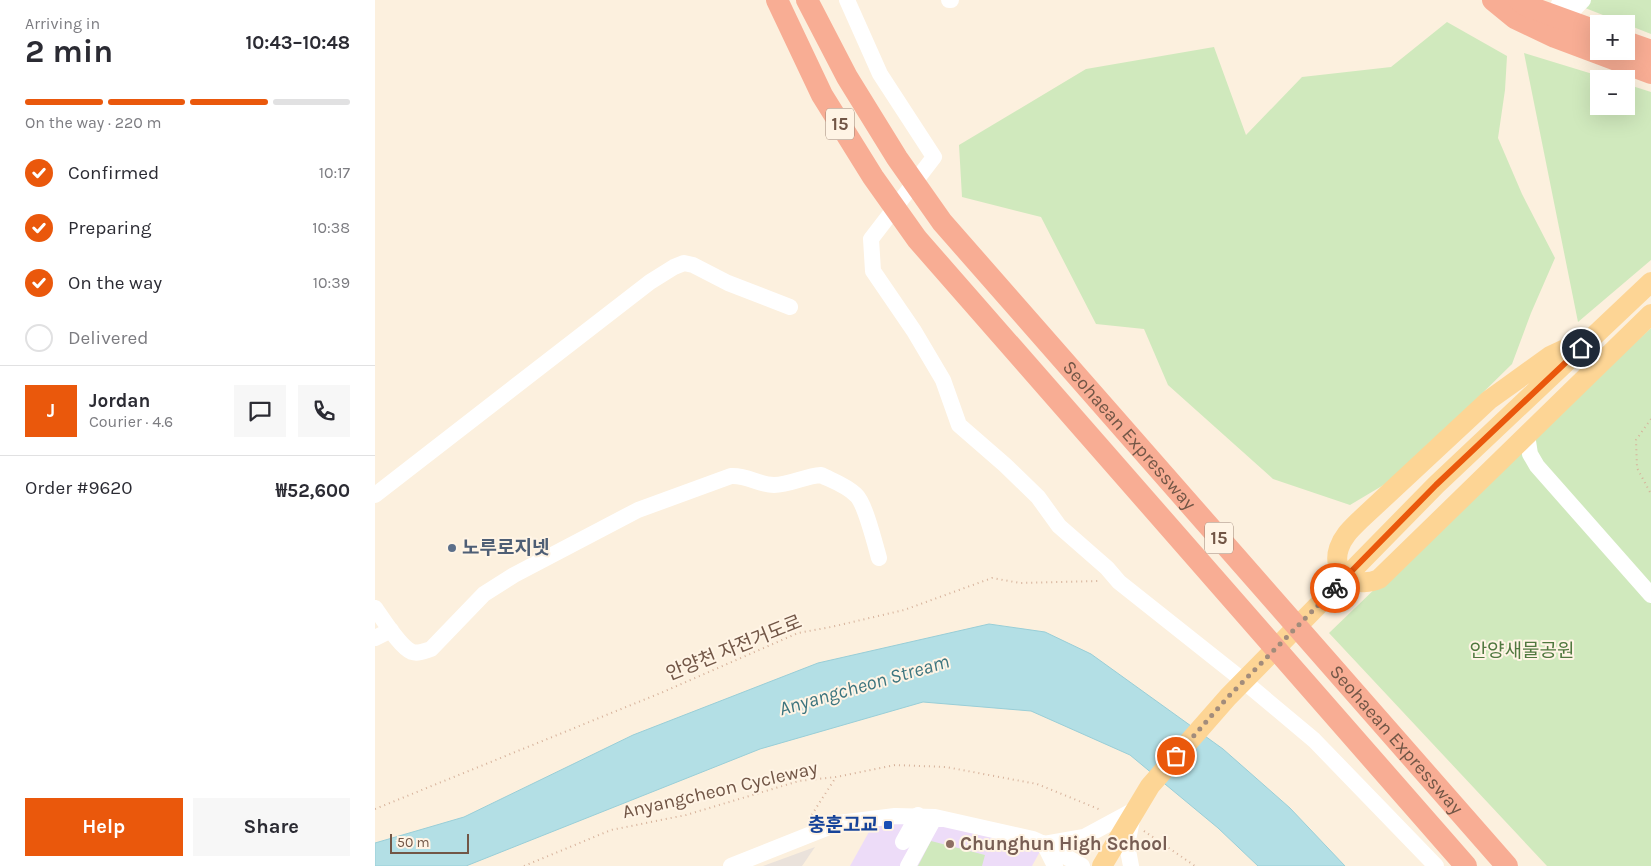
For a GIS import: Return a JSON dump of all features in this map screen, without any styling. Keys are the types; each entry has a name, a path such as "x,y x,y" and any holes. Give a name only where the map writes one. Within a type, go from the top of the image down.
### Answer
{"highway":[{"name":"Seohaean Expressway","path":"777,0 821,94 873,177 917,239 1467,866"},
{"name":"Seohaean Expressway","path":"807,0 847,77 897,158 942,222 1502,860"},
{"path":"1493,0 1515,18 1555,37 1651,73"},
{"path":"1519,0 1527,6 1590,29"},
{"path":"1635,45 1651,51"}],"main road":[{"path":"1102,866 1149,786 1228,697 1436,485 1651,282"},
{"path":"1593,336 1549,356 1489,400 1344,536 1338,550 1337,560 1340,570 1358,582 1370,583 1379,579 1651,314"}],"street":[{"path":"847,0 880,74 934,156 871,238 873,271 914,331 943,380 959,425 1038,497 1059,526 1107,568 1119,582 1233,672 1314,740 1436,866"},
{"path":"1559,4 1575,8 1583,0"},
{"path":"375,496 650,282 674,266 684,263 693,264 728,283 790,307"},
{"path":"1527,435 1531,454 1537,466 1651,595"},
{"path":"1509,453 1537,466"},
{"path":"375,608 404,646 413,652 420,652 431,648 484,594 514,575 638,510 731,476 742,476 764,485 777,486 821,475 848,488 858,496 872,531 879,558"},
{"path":"375,638 391,630"},
{"path":"1044,844 1084,837 1134,810"},
{"path":"1131,866 1127,844 1134,810"},
{"path":"903,842 918,815"},
{"path":"731,866 839,823 875,817 918,815 935,817 1033,839 1082,866"},
{"path":"908,866 935,817"},
{"path":"1044,844 1055,866"}],"path":[{"path":"1651,419 1636,440 1637,468 1651,494"},
{"name":"안양천 자전거도로","path":"375,809 663,692 798,633 904,610 992,578 1019,583 1119,582"},
{"name":"Anyangcheon Cycleway","path":"524,866 611,830 686,815 799,780 836,777 895,765 946,767 1037,784 1101,810"},
{"path":"796,840 836,777"},
{"path":"1144,832 1195,866"}],"shaded area":[{"name":"Chunghun High School","path":"917,819 1043,846 1032,866 850,866 875,821"},
{"path":"815,847 802,866 763,866"}],"green space":[{"path":"1557,0 1651,0 1651,34 1635,28 1635,15 1603,15 1570,2"},
{"path":"1447,22 1507,56 1505,90 1498,138 1522,194 1555,258 1531,313 1512,364 1397,477 1350,505 1273,479 1168,385 1144,329 1096,324 1041,217 962,197 959,145 1086,69 1214,47 1246,135 1302,77 1391,67"},
{"path":"1524,53 1590,73 1590,115 1635,115 1635,87 1651,92 1651,260 1578,322"},
{"name":"안양새물공원","path":"1651,328 1651,866 1547,866 1329,633 1516,453"},
{"path":"931,841 985,855 982,866 918,866"}],"water":[{"name":"Anyangcheon Stream","path":"989,624 1045,632 1091,654 1223,749 1290,808 1345,866 1258,866 1218,828 1130,755 1031,711 923,702 760,749 466,866 375,866 375,843 464,817 633,735 818,663"}],"way so far":[{"path":"1176,756 1228,697 1335,588"}],"place":[{"name":"노루로지넷","path":"452,548"},
{"name":"충훈고교","path":"888,825"},
{"name":"Chunghun High School","path":"950,844"}],"route":[{"path":"1335,588 1436,485 1581,348"}]}
